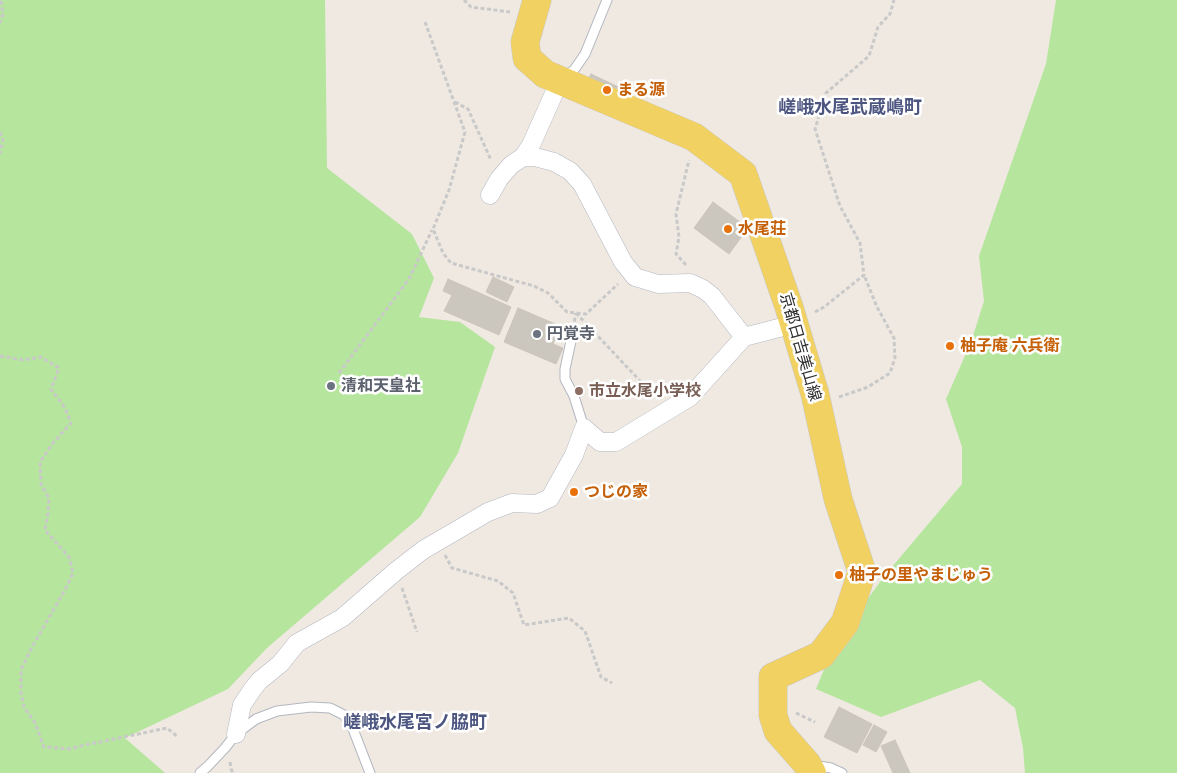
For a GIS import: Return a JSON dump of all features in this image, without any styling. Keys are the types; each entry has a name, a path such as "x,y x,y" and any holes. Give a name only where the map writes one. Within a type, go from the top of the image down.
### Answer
{"main road":[{"name":"京都日吉美山線","path":"536,8 525,42 528,58 545,74 694,137 743,174 789,307 817,405 838,499 862,572 845,623 821,655 773,677 773,715 778,731 810,769"}],"street":[{"path":"490,195 499,179 511,165 524,157 560,80"},
{"path":"524,157 535,157 554,162 570,171 582,184 623,262 635,277 658,284 690,283 704,289 712,296 744,337"},
{"path":"236,734 242,705 252,690 259,681 280,664 297,643 342,618 423,550 488,512 512,503 537,504 550,498 574,455 584,428 600,442 616,442 690,398 744,337 794,324"}],"lane":[{"path":"560,80 574,70 585,54 607,0"},
{"path":"571,340 565,369 565,379 574,396 584,428"},
{"path":"200,773 226,748 236,734 256,719 277,712 311,707 330,708 344,715 353,729 370,773"},
{"path":"810,769 832,768 842,773"}],"path":[{"path":"464,0 471,7 536,8"},
{"path":"817,405 868,387 890,372 895,358 894,338 877,307 864,275 860,243 840,206 815,129 826,93 869,56 878,28 890,14 894,0"},
{"path":"0,2 3,14 0,23"},
{"path":"339,373 409,279 433,230 449,190 464,132 424,22"},
{"path":"454,102 468,109 499,179"},
{"path":"0,132 3,140 0,154"},
{"path":"690,283 691,271 676,254 679,237 676,214 694,137"},
{"path":"433,230 451,263 534,286 548,293 566,312 586,314 631,272"},
{"path":"794,324 824,307 864,275"},
{"path":"576,313 644,385 662,415"},
{"path":"0,356 23,360 41,357 59,368 51,389 64,408 71,423 40,462 41,484 49,498 45,530 69,557 74,573 21,670 21,693 24,707 35,723 44,747 70,750 85,745 167,728 178,737"},
{"path":"437,542 452,568 498,581 513,593 524,625 569,618 580,626 585,631 601,678 612,683"},
{"path":"386,580 403,589 417,632"}],"green space":[{"path":"0,0 325,0 327,168 412,234 434,278 419,317 460,322 495,347 458,453 420,517 267,648 228,689 125,738 165,773 0,773"},
{"path":"1056,0 1177,0 1177,773 1025,773 1023,748 1015,708 980,680 881,717 816,689 835,643 886,574 962,484 962,447 946,399 971,342 984,301 979,256 1046,64"}],"building":[{"path":"591,74 627,91 622,104 585,87"},
{"path":"713,202 748,228 729,254 694,228"},
{"path":"493,277 514,287 507,302 486,292"},
{"path":"448,279 511,307 499,335 444,311 452,295 443,291"},
{"path":"518,308 560,326 553,344 563,348 556,364 504,342"},
{"path":"839,707 872,724 857,753 824,737"},
{"path":"874,725 887,732 876,752 863,745"},
{"path":"895,740 910,773 893,773 881,746"}],"place":[{"name":"まる源","path":"607,90"},
{"name":"水尾荘","path":"728,229"},
{"name":"円覚寺","path":"537,334"},
{"name":"柚子庵 六兵衛","path":"950,346"},
{"name":"清和天皇社","path":"331,386"},
{"name":"市立水尾小学校","path":"579,391"},
{"name":"つじの家","path":"574,492"},
{"name":"柚子の里やまじゅう","path":"839,575"}],"district":[{"name":"嵯峨水尾武蔵嶋町","path":"850,108"},
{"name":"嵯峨水尾宮ノ脇町","path":"415,723"}]}
